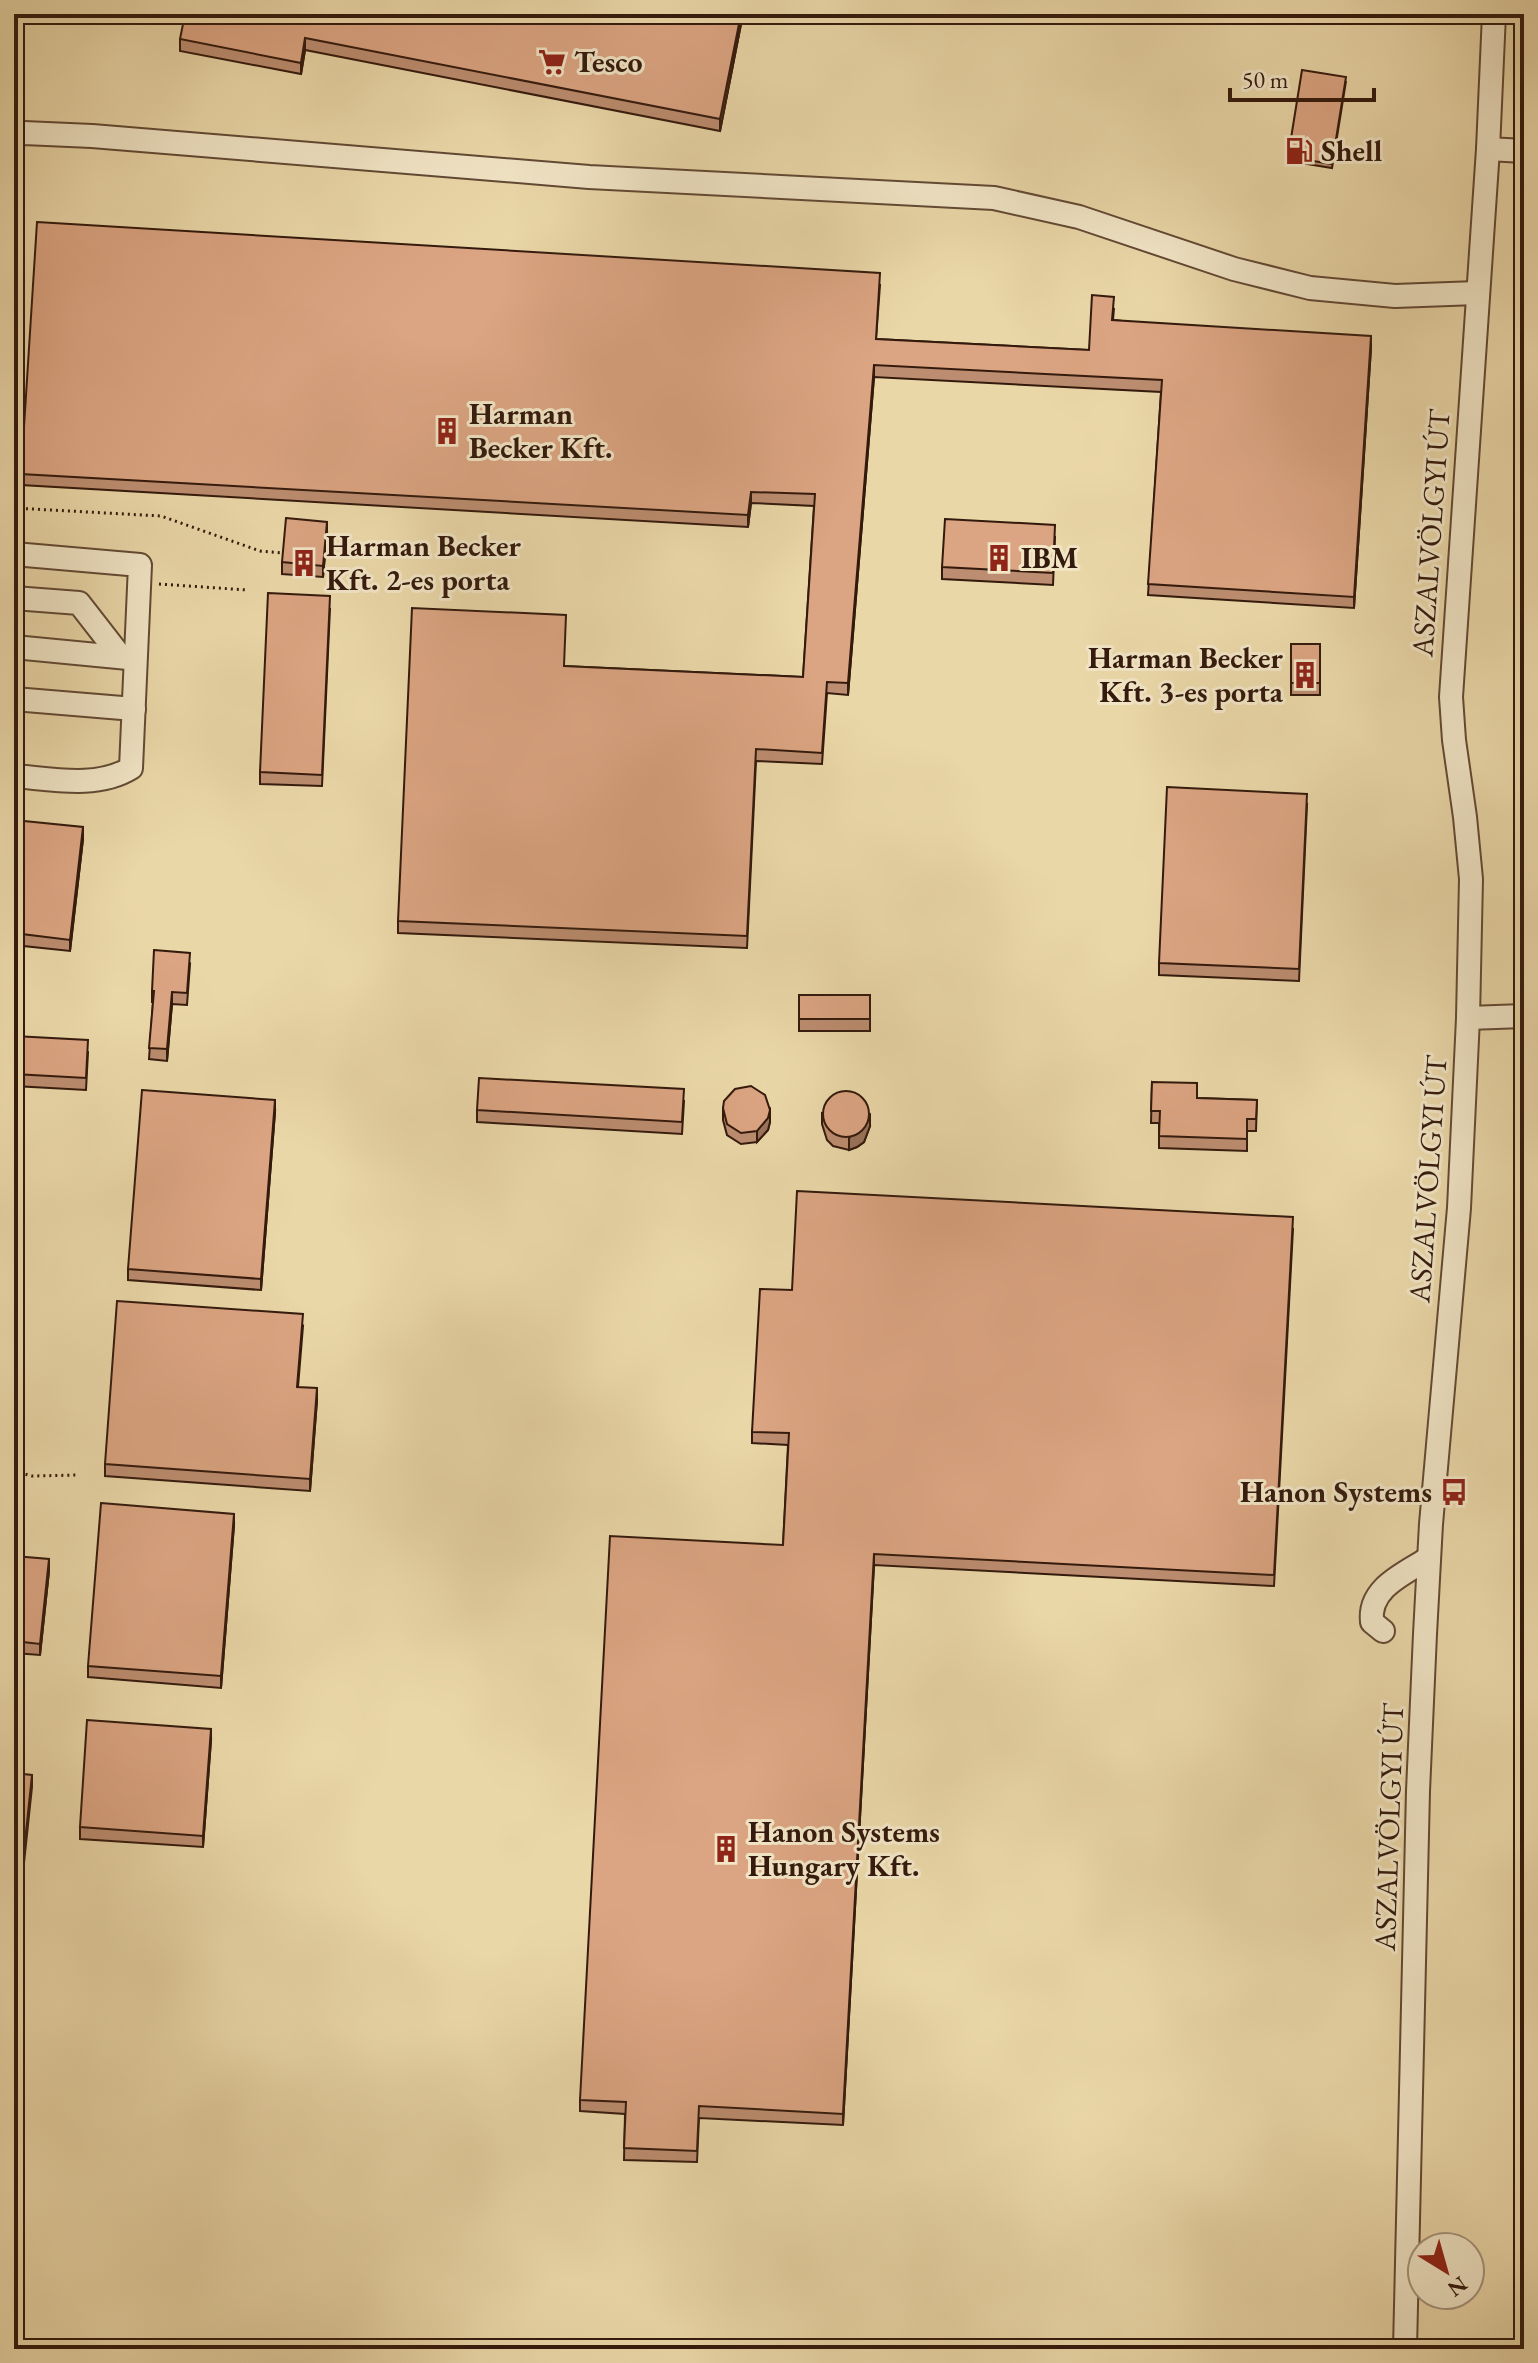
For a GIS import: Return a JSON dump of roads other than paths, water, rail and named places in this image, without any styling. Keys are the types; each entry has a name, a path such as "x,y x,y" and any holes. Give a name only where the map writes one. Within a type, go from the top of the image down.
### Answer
{"street":[{"name":"ASZALVÖLGYI ÚT","path":"1405,2349 1418,1791 1429,1558 1459,1208 1468,1018 1471,879 1451,697 1488,149 1494,14"},
{"path":"14,134 92,136 589,177 994,198 1079,217 1234,269 1310,288 1395,296 1477,293"},
{"path":"1488,149 1524,151"},
{"path":"14,554 140,565 128,658 134,709 131,768 114,777 91,781 14,776"},
{"path":"14,598 79,603 128,658"},
{"path":"14,647 128,658"},
{"path":"14,699 134,709"},
{"path":"1468,1018 1524,1016"},
{"path":"1383,1631 1372,1622 1370,1610 1384,1586 1429,1558"}],"place":[{"name":"Tesco","path":"552,62"},
{"name":"Shell","path":"1299,151"},
{"name":"Harman Becker Kft.","path":"447,431"},
{"name":"IBM","path":"999,558"},
{"name":"Harman Becker Kft. 2-es porta","path":"304,563"},
{"name":"Harman Becker Kft. 3-es porta","path":"1305,675"},
{"name":"Hanon Systems","path":"1454,1492"},
{"name":"Hanon Systems Hungary Kft.","path":"726,1849"}]}
